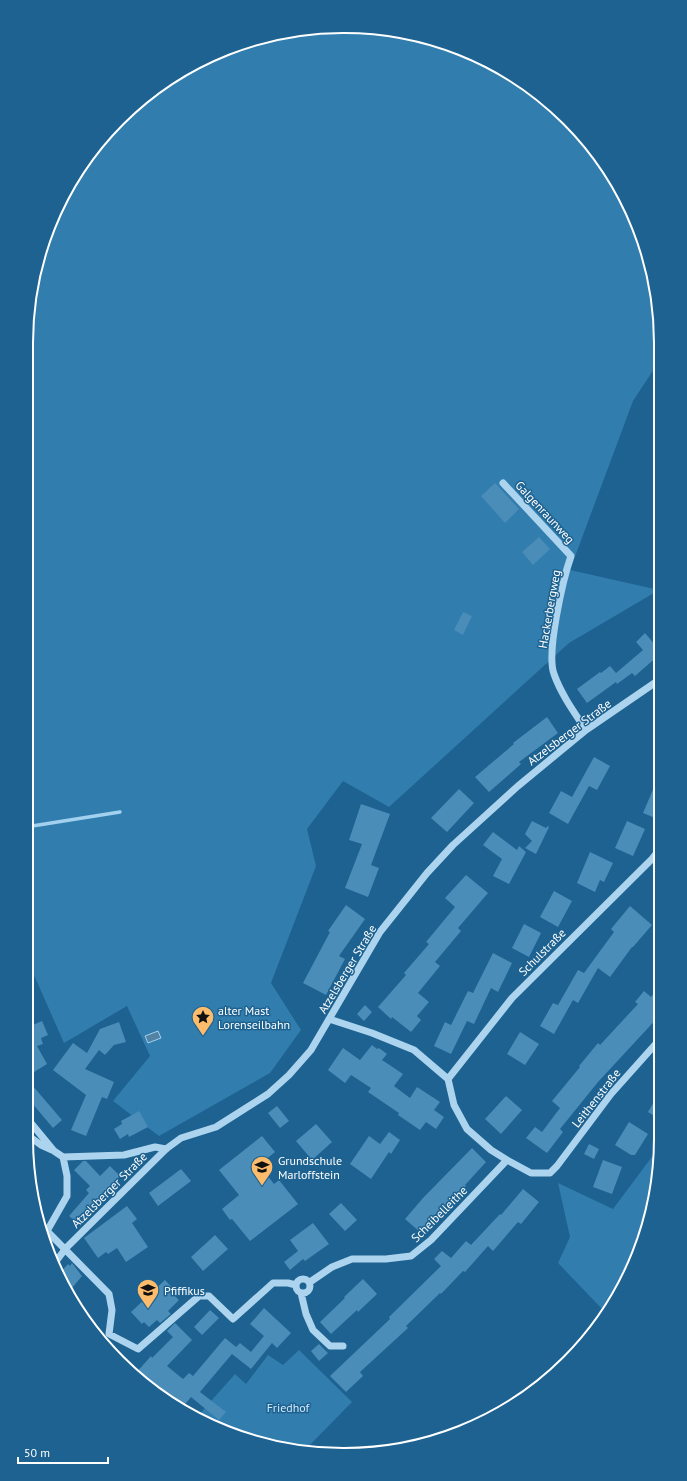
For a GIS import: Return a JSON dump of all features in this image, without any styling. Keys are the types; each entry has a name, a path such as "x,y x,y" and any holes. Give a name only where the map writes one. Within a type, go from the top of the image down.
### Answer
{"street":[{"name":"Galgenraunweg","path":"503,483 571,556"},
{"name":"Hackerbergweg","path":"571,556 567,567 556,621 552,649 552,665 553,673 560,688 586,730"},
{"name":"Atzelsberger Straße","path":"58,1259 66,1248 166,1149 181,1138 216,1126 268,1094 290,1075 311,1050 380,932 427,873 453,845 512,792 586,730 654,684"},
{"name":"Schulstraße","path":"448,1079 512,998 654,856"},
{"path":"329,1019 372,1033 414,1050 448,1079 454,1105 467,1129 491,1150 507,1160"},
{"name":"Leithenstraße","path":"507,1160 531,1173 550,1173 557,1166 611,1094 654,1046"},
{"path":"33,1126 54,1151"},
{"path":"33,1139 63,1157 124,1155 155,1147 166,1149"},
{"path":"47,1230 67,1196 67,1176 63,1157"},
{"name":"Scheibelleithe","path":"301,1293 306,1293 309,1290 310,1282 332,1267 352,1259 386,1259 411,1256 431,1240 507,1160"},
{"path":"48,1231 66,1248"},
{"name":"Scheibelleithe","path":"66,1248 110,1294 112,1310 109,1334 138,1349 199,1296 209,1296 233,1319 273,1283 288,1283 296,1285 301,1279 310,1282"},
{"path":"296,1285 297,1290 301,1293 306,1314 313,1330 330,1346 343,1346"}],"green space":[{"path":"344,33 384,36 404,39 443,49 481,65 516,85 533,97 563,124 590,154 602,171 622,206 638,244 648,283 651,303 654,369 633,401 570,570 654,589 654,593 569,643 389,807 343,781 307,829 316,866 271,983 301,1030 270,1073 159,1136 113,1101 150,1056 127,1006 64,1043 33,973 33,344 39,283 49,244 65,206 75,188 97,154 110,139 154,97 171,85 206,65 244,49 283,39 323,34"},
{"path":"653,1155 648,1198 638,1237 622,1275 602,1309 558,1263 570,1237 558,1183 613,1209"},
{"name":"Friedhof","path":"299,1350 352,1402 309,1446 283,1442 244,1432 201,1413 235,1374 246,1384 268,1355 283,1365"}],"shaded area":[{"path":"158,1031 161,1038 148,1043 145,1036"}],"building":[{"path":"495,483 519,509 505,523 481,496"},
{"path":"539,537 550,549 533,565 522,552"},
{"path":"463,612 472,616 463,635 454,630"},
{"path":"645,633 654,644 654,659 635,676 632,673 617,684 616,682 587,703 577,689 610,666 616,673 643,650 636,642"},
{"path":"547,717 558,733 519,762 521,764 489,792 475,777 514,744 513,743"},
{"path":"594,757 610,766 597,790 589,786 568,824 549,813 561,791 572,797"},
{"path":"654,787 654,818 643,813"},
{"path":"459,789 474,803 447,832 431,818"},
{"path":"361,804 390,814 371,865 379,868 368,897 345,888 362,844 349,840"},
{"path":"532,821 546,828 548,826 549,827 536,854 525,848 532,841 525,834"},
{"path":"627,821 645,829 633,856 615,848"},
{"path":"493,832 517,850 519,846 526,852 509,884 493,876 502,859 483,845"},
{"path":"590,852 613,863 604,882 600,880 595,892 577,883"},
{"path":"466,875 488,893 458,928 461,931 435,962 440,966 418,993 429,1002 417,1016 421,1020 411,1032 392,1017 391,1019 378,1007 406,975 404,973 429,944 426,942 455,907 445,898"},
{"path":"554,891 572,901 558,927 540,917"},
{"path":"346,905 365,919 339,956 345,959 326,995 303,983 330,932 328,931"},
{"path":"630,906 652,925 632,947 610,977 598,968 578,1003 573,1000 554,1034 540,1026 553,1003 558,1005 578,970 584,973 614,932 611,929"},
{"path":"524,924 541,933 529,957 512,948"},
{"path":"493,953 512,963 498,992 491,988 474,1024 467,1021 451,1054 434,1046 445,1022 451,1025 468,991 473,993"},
{"path":"644,991 651,997 654,993 654,1022 598,1082 560,1129 563,1132 547,1153 526,1138 535,1127 542,1132 560,1108 552,1101 598,1043 600,1045 638,1004 635,1002"},
{"path":"365,1005 372,1012 364,1021 357,1014"},
{"path":"42,1021 48,1035 41,1038 43,1044 37,1046 47,1064 33,1073 33,1025"},
{"path":"119,1022 126,1042 114,1045 105,1055 99,1050 85,1069 114,1082 107,1099 102,1097 86,1136 71,1130 86,1095 53,1070 73,1043 87,1053 100,1029"},
{"path":"520,1032 539,1044 525,1065 507,1054"},
{"path":"372,1045 387,1054 382,1060 403,1074 394,1086 410,1098 417,1087 440,1102 434,1110 444,1117 436,1129 426,1122 420,1130 398,1115 399,1113 368,1092 371,1088 351,1075 345,1083 328,1070 343,1048 360,1060"},
{"path":"33,1086 62,1120 53,1128 33,1104"},
{"path":"506,1096 522,1110 501,1134 485,1119"},
{"path":"654,1102 654,1116 648,1112"},
{"path":"277,1106 289,1121 280,1128 268,1113"},
{"path":"139,1111 148,1127 129,1137 128,1134 120,1139 114,1129 122,1124 121,1121"},
{"path":"629,1122 648,1134 635,1155 631,1155 615,1145"},
{"path":"316,1124 332,1142 312,1160 296,1141"},
{"path":"389,1132 400,1140 391,1154 389,1152 371,1179 350,1164 369,1136 380,1144"},
{"path":"262,1136 275,1152 259,1165 274,1184 279,1180 298,1204 250,1241 232,1219 230,1220 222,1209 239,1195 219,1170"},
{"path":"589,1144 599,1149 594,1159 584,1154"},
{"path":"472,1148 486,1162 465,1185 466,1186 444,1209 442,1207 420,1232 405,1219 423,1198"},
{"path":"603,1160 622,1167 612,1194 593,1187"},
{"path":"83,1161 86,1161 100,1176 110,1166 120,1176 90,1208 78,1224 69,1216 89,1193 86,1190 90,1186 74,1170"},
{"path":"181,1169 191,1181 158,1206 149,1193"},
{"path":"523,1189 539,1202 521,1224 518,1222 493,1251 488,1246 465,1272 463,1271 441,1294 440,1293 406,1326 408,1328 360,1372 363,1376 346,1392 330,1376 390,1319 389,1317 441,1266 434,1259 442,1251 451,1258 466,1241 471,1245 500,1214 501,1215"},
{"path":"341,1203 357,1220 345,1231 329,1214"},
{"path":"127,1206 137,1219 132,1223 148,1247 126,1262 117,1248 108,1254 106,1252 98,1258 84,1238"},
{"path":"313,1223 329,1244 305,1261 303,1259 290,1270 284,1262 298,1251 290,1240"},
{"path":"215,1235 228,1249 203,1271 191,1257"},
{"path":"72,1263 82,1276 72,1288 63,1270 68,1264 70,1266"},
{"path":"363,1279 377,1294 331,1334 320,1322"},
{"path":"165,1280 177,1293 174,1295 179,1300 168,1311 171,1314 160,1323 157,1320 149,1327 144,1322 142,1324 131,1312"},
{"path":"264,1308 291,1333 277,1348 272,1343 251,1369 232,1354 200,1392 226,1412 219,1420 191,1397 185,1404 154,1384 138,1370 151,1356 152,1358 173,1337 167,1331 175,1323 192,1340 167,1366 183,1379 189,1373 193,1376 225,1338 236,1347 240,1343 251,1352 264,1336 250,1324"},
{"path":"210,1310 219,1318 202,1335 194,1327"},
{"path":"319,1344 328,1353 319,1361 311,1351"}],"waterway":[{"path":"33,826 120,812"}],"place":[{"name":"alter Mast Lorenseilbahn","path":"203,1036"},
{"name":"Grundschule Marloffstein","path":"262,1186"},
{"name":"Pfiffikus","path":"148,1310"}]}
